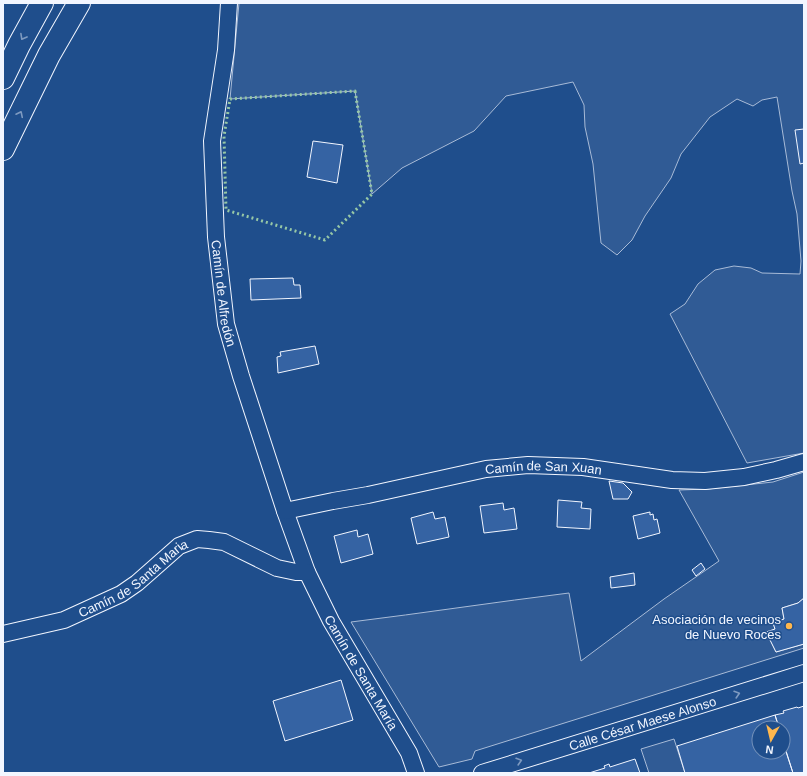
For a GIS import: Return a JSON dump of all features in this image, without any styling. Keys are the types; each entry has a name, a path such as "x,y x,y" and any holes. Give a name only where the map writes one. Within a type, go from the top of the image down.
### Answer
{"highway":[{"path":"3,78 42,3"},
{"path":"3,149 49,55 79,3"}],"street":[{"name":"Camín de Alfredón","path":"229,3 226,50 212,141 216,237 226,324 241,376 306,572"},
{"name":"Camín de San Xuan","path":"285,511 368,495 486,469 528,465 583,467 672,480 705,481 744,477 804,462"},
{"name":"Camín de Santa Maria","path":"3,634 64,620 121,594 137,583 179,546 197,539 224,542 277,568 296,572 306,572"},
{"name":"Camín de Santa María","path":"306,572 331,621 409,753 416,773"},
{"name":"Calle César Maese Alonso","path":"482,773 804,673"}],"shaded area":[{"path":"239,3 804,3 804,453 747,463 670,314 685,304 698,284 715,270 734,266 751,268 762,273 800,274 801,261 797,214 777,97 762,100 753,106 737,99 710,117 681,154 671,178 645,216 632,240 617,255 601,243 593,164 585,127 584,105 573,82 506,96 474,131 402,168 372,194 355,91 230,99"},
{"path":"804,472 804,598 798,603 782,608 784,619 773,622 775,629 767,633 776,652 804,644 804,648 475,751 472,759 439,767 351,622 569,593 581,661 664,599 719,561 679,490 708,489 773,482"},
{"path":"674,739 685,773 649,773 641,749"}],"building":[{"path":"804,129 804,163 800,164 795,130"},
{"path":"313,141 343,145 337,183 307,177"},
{"path":"293,278 294,285 300,285 301,298 251,300 250,279"},
{"path":"315,346 319,364 278,373 277,357 281,356 280,352"},
{"path":"609,481 623,483 632,492 628,499 613,499"},
{"path":"558,500 582,502 581,508 591,509 590,529 557,527"},
{"path":"503,503 504,510 514,508 517,529 484,533 480,506"},
{"path":"433,512 435,519 445,517 449,537 417,544 411,518"},
{"path":"650,512 650,515 653,514 654,520 657,519 660,533 638,539 633,516"},
{"path":"357,530 358,537 368,534 373,554 341,563 334,536"},
{"path":"701,563 705,569 696,576 692,570"},
{"path":"634,573 635,585 611,588 610,577"},
{"name":"Asociación de vecinos de Nuevo Roces","path":"804,598 804,644 776,652 766,632 775,629 773,623 784,619 782,608 798,603"},
{"path":"341,680 353,720 285,741 273,701"},
{"path":"804,706 804,773 793,773 789,760 791,760 791,720 777,720 775,715 784,713 783,711"},
{"path":"775,715 777,720 759,720"},
{"path":"751,723 751,760 789,760 793,773 685,773 677,746"},
{"path":"635,759 640,773 589,773 605,768 604,766 609,764 610,767"}],"hedge":[{"path":"355,91 372,194 325,240 226,210 224,136 230,99 355,91"}],"place":[{"name":"Asociación de vecinos de Nuevo Roces","path":"789,626"}]}
